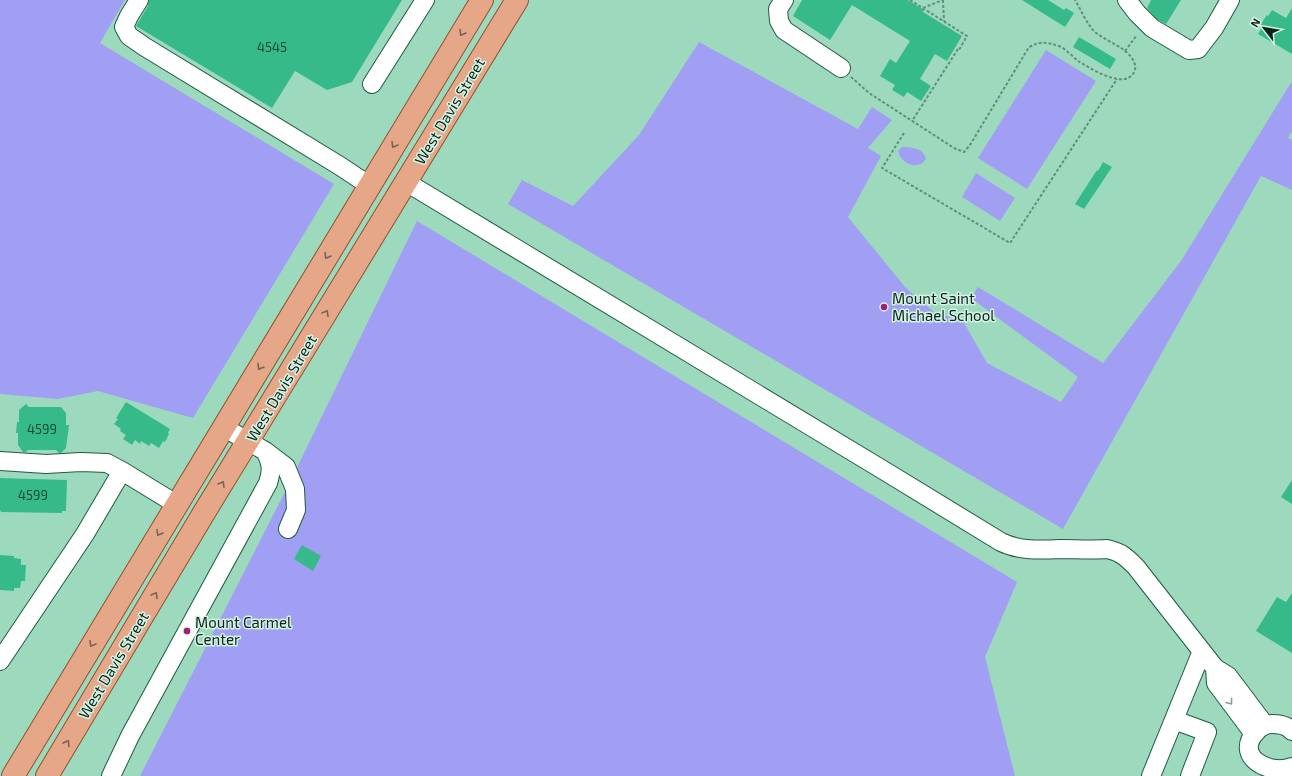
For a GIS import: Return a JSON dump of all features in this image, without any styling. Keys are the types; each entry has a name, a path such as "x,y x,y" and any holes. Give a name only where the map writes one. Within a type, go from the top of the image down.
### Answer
{"main road":[{"name":"West Davis Street","path":"13,776 482,0"},
{"name":"West Davis Street","path":"47,776 257,446 406,182 517,0"}],"lane":[{"path":"139,0 124,27 130,36 158,55 340,166 370,186"},
{"path":"372,84 425,0"},
{"path":"784,0 778,9 780,21 784,30 841,68"},
{"path":"1127,0 1152,28 1189,50 1198,49 1214,28 1230,0"},
{"path":"406,182 1000,542 1008,546 1034,550 1107,550 1116,551 1124,556 1136,567 1215,668 1216,683 1260,729"},
{"path":"223,427 257,446 286,467 295,489 296,510 288,529"},
{"path":"111,776 130,736 268,483 271,471 270,460 257,446"},
{"path":"0,461 46,464 81,462 107,463 176,504"},
{"path":"0,661 85,534 122,471"},
{"path":"1151,776 1202,651"},
{"path":"1174,720 1207,732 1190,776"},
{"path":"1292,731 1290,728 1280,724 1260,729 1249,744 1249,754 1253,763 1266,774 1278,774 1287,771 1292,767"}],"path":[{"path":"910,0 967,36 912,121"},
{"path":"923,8 943,0 944,21"},
{"path":"841,68 869,93 954,148 964,152 970,145 1030,47 1040,42 1060,47 1078,60 1107,76 1123,80 1131,77 1135,71 1135,64 1131,57 1125,51 1094,31 1075,0"},
{"path":"1125,51 1146,22"},
{"path":"904,133 882,168 1010,243 1117,79"}],"shaded area":[{"path":"0,0 125,0 100,43 334,184 193,418 98,391 58,399 0,394"},
{"path":"699,42 858,129 872,107 892,120 868,148 881,156 848,217 905,287 934,312 963,321 987,363 1061,402 1078,377 971,298 978,287 1103,363 1181,261 1292,81 1292,131 1288,138 1292,140 1292,190 1261,176 1063,529 508,204 522,180 573,206 639,135"},
{"path":"1046,50 1096,81 1027,189 978,158"},
{"path":"902,147 920,150 925,155 926,159 919,165 906,162 900,156 898,151"},
{"path":"976,173 1015,198 1000,221 962,197"},
{"path":"417,221 1017,582 985,657 1015,776 140,776 288,486"}],"building":[{"path":"149,0 402,0 352,82 327,90 295,71 272,108 136,26 148,6"},
{"path":"802,0 908,0 924,10 923,12 962,36 947,61 935,54 920,79 931,86 921,101 907,92 904,97 892,90 895,85 880,76 890,59 896,63 910,41 852,5 830,40 793,16"},
{"path":"1022,0 1048,0 1064,10 1066,8 1074,13 1065,27"},
{"path":"1151,0 1181,0 1166,24 1157,19 1147,8"},
{"path":"1292,8 1292,54 1258,34 1262,28 1259,27 1272,10 1286,18"},
{"path":"1079,37 1116,59 1110,69 1073,47"},
{"path":"1103,162 1112,167 1084,209 1075,204"},
{"path":"126,402 170,429 165,442 163,441 159,448 151,443 149,446 141,441 140,444 135,440 132,445 123,439 126,435 114,424"},
{"path":"26,404 29,407 61,407 66,413 66,425 69,425 66,448 61,453 56,450 28,450 23,452 18,445 18,433 16,433 17,422 19,422 19,410"},
{"path":"0,478 67,480 66,511 62,511 62,513 1,512"},
{"path":"1292,480 1292,504 1281,497"},
{"path":"302,545 321,556 313,571 294,559"},
{"path":"0,555 14,556 14,558 21,559 21,565 26,565 25,581 21,581 20,588 14,588 14,591 0,590"},
{"path":"1292,593 1292,653 1256,631 1277,597 1286,602"}],"place":[{"name":"Mount Saint Michael School","path":"884,307"},
{"name":"Mount Carmel Center","path":"187,631"}]}
